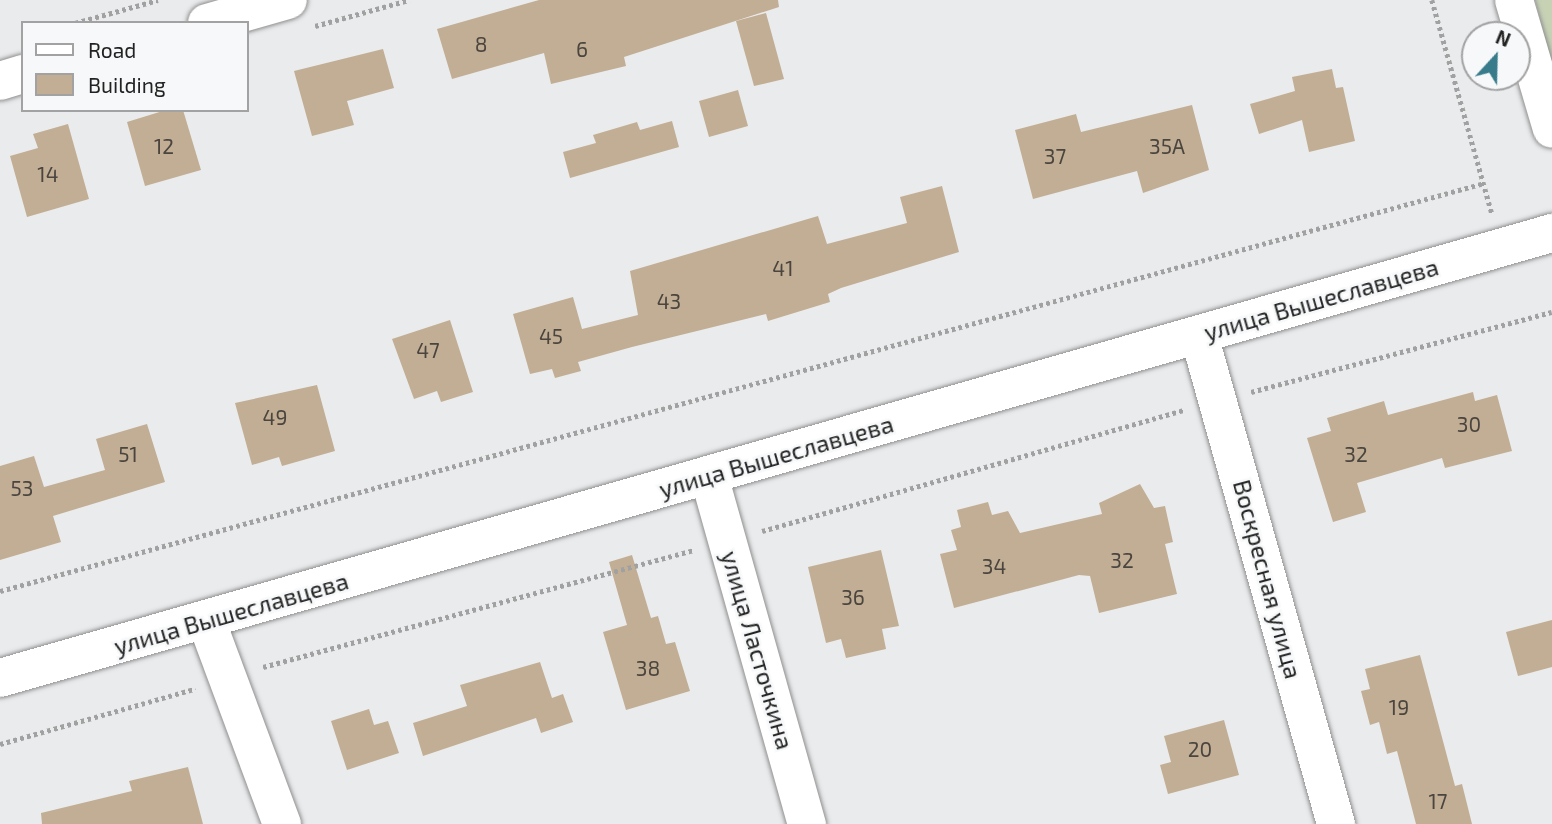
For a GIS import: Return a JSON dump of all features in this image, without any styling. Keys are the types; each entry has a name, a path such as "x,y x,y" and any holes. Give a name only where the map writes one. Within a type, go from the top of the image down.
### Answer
{"street":[{"path":"1514,0 1552,129"},
{"path":"227,21 298,14"},
{"path":"0,81 21,76"},
{"name":"улица Вышеславцева","path":"0,678 1552,233"},
{"name":"Воскресная улица","path":"1199,335 1336,824"},
{"name":"улица Ласточкина","path":"709,476 807,824"},
{"path":"206,620 282,824"}],"path":[{"path":"82,21 158,0"},
{"path":"298,14 409,0"},
{"path":"1432,0 1502,247"},
{"path":"0,591 1484,183"},
{"path":"1243,394 1552,312"},
{"path":"0,744 1138,424"}],"green space":[{"path":"1535,0 1552,0 1552,64"}],"building":[{"path":"539,0 778,0 779,7 624,57 626,66 551,84 544,53 452,79 437,29"},
{"path":"766,13 784,79 754,86 736,21"},
{"path":"383,49 394,88 347,101 354,125 312,136 294,71"},
{"path":"1332,69 1336,88 1343,87 1355,141 1309,152 1302,120 1259,134 1250,104 1295,91 1292,77"},
{"path":"738,90 748,126 709,137 699,101"},
{"path":"1192,105 1209,170 1143,193 1137,171 1033,199 1015,130 1076,114 1081,132"},
{"path":"160,112 184,112 201,170 145,186 127,122"},
{"path":"672,121 679,147 570,178 563,152 596,143 593,135 637,122 640,130"},
{"path":"68,124 89,199 27,217 10,156 38,148 33,134"},
{"path":"942,186 959,252 841,288 828,294 830,302 768,321 766,314 632,347 578,362 581,371 555,378 552,369 530,374 513,314 573,297 582,329 638,315 630,271 818,216 827,244 907,223 900,197"},
{"path":"450,320 473,392 441,402 437,391 414,399 392,339"},
{"path":"317,385 335,451 282,466 279,457 252,465 235,403"},
{"path":"1473,392 1475,401 1497,395 1512,451 1445,468 1442,458 1357,483 1366,512 1333,522 1307,438 1331,431 1327,418 1384,401 1388,415"},
{"path":"147,424 165,482 53,516 61,542 0,560 0,466 34,456 44,487 105,470 96,439"},
{"path":"1140,484 1154,508 1165,506 1173,542 1165,544 1177,594 1099,613 1090,576 1079,575 954,608 940,554 957,550 951,530 961,527 957,510 988,502 992,515 1008,511 1020,533 1102,514 1099,503"},
{"path":"881,550 899,626 882,629 886,649 846,658 841,639 826,643 808,567"},
{"path":"632,555 651,618 658,616 666,644 675,642 690,691 626,710 603,632 627,625 609,562"},
{"path":"1552,620 1552,667 1518,676 1506,632"},
{"path":"1420,655 1455,786 1462,784 1472,824 1416,824 1397,751 1387,754 1379,722 1370,725 1361,691 1370,689 1365,669"},
{"path":"540,662 552,698 563,694 573,722 541,733 536,718 423,756 413,723 467,706 460,685"},
{"path":"369,709 374,725 388,721 399,753 347,770 331,721"},
{"path":"1224,720 1239,775 1168,794 1160,765 1171,762 1164,736"},
{"path":"188,767 203,824 42,824 41,813 132,791 129,781"}]}
